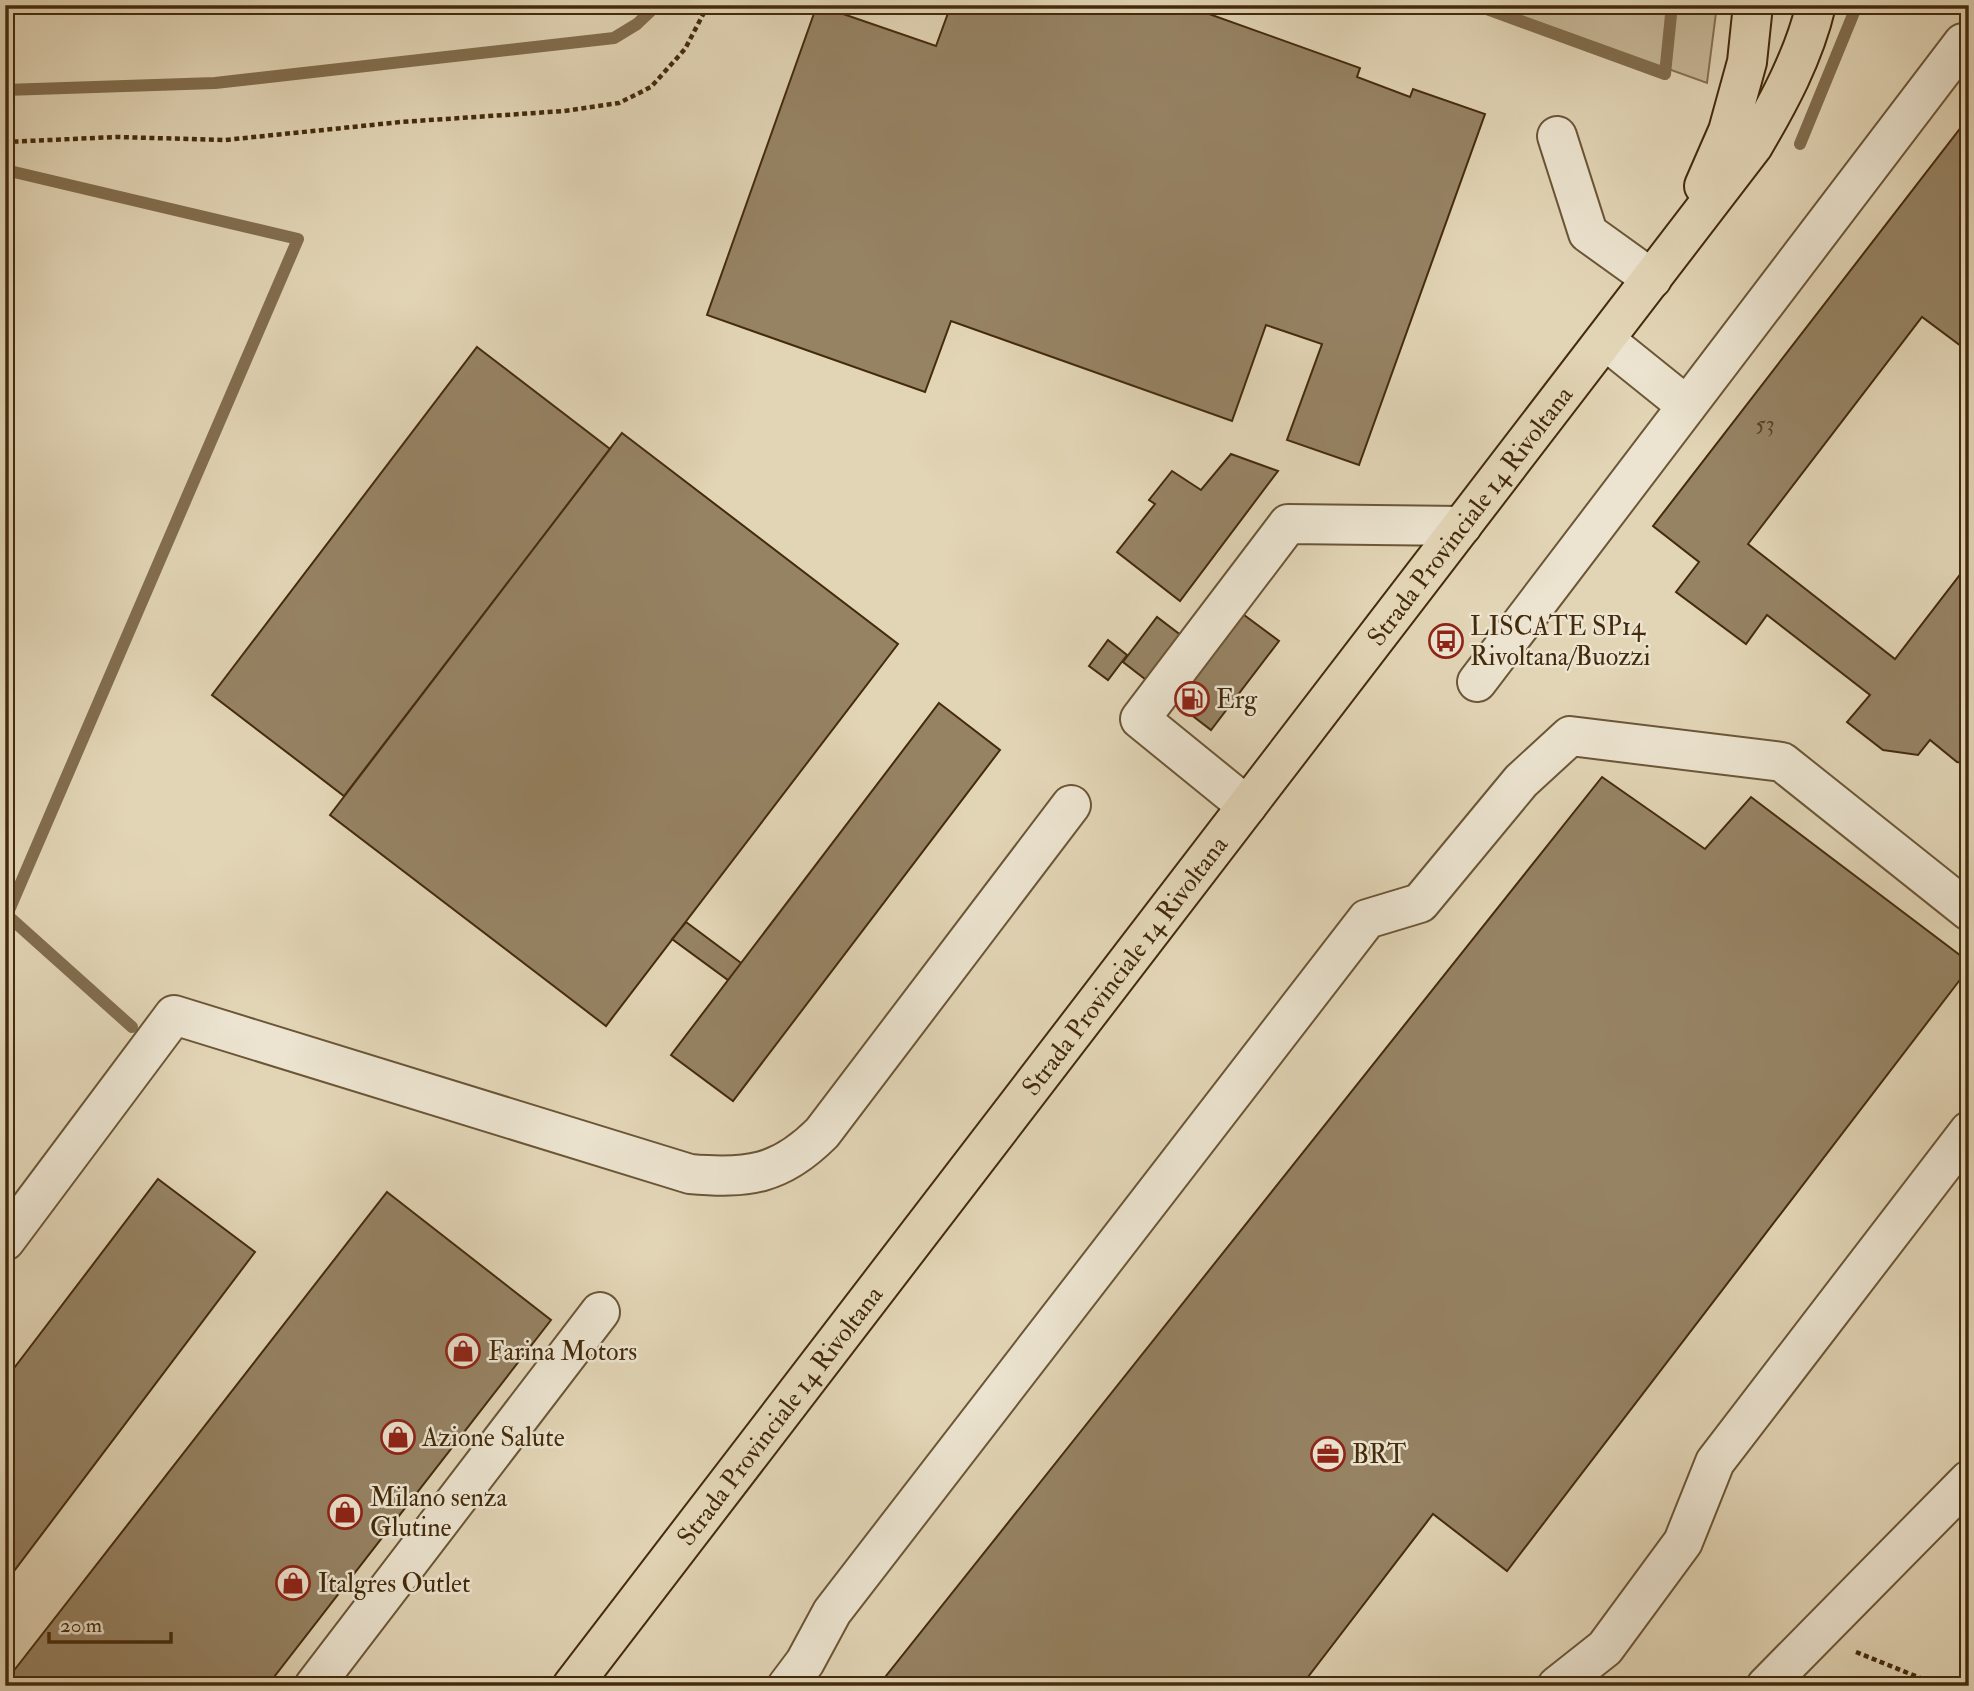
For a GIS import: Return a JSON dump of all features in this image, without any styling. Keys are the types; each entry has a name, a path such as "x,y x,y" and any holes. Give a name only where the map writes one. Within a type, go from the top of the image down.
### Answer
{"main road":[{"name":"Strada Provinciale 14 Rivoltana","path":"1678,246 1728,131 1747,62 1753,5"},
{"name":"Strada Provinciale 14 Rivoltana","path":"572,1686 1678,246 1759,135 1800,54 1816,5"}],"street":[{"path":"1477,682 1963,43 1969,47"},
{"path":"1557,136 1588,233 1652,279"},
{"path":"1605,340 1687,406"},
{"path":"1247,806 1140,719 1288,524 1462,526"},
{"path":"787,1686 806,1661 832,1612 1367,919 1420,903 1521,781 1570,736 1782,761 1969,911"},
{"path":"5,1241 174,1015 690,1174 753,1174 789,1162 822,1133 1071,805"},
{"path":"1557,1686 1605,1648 1683,1542 1715,1462 1969,1131"},
{"path":"314,1686 600,1312"},
{"path":"1766,1686 1969,1480"}],"path":[{"path":"5,142 117,137 225,140 401,122 564,111 619,103 651,87 685,49 708,5"},
{"path":"1818,1632 1847,1648 1940,1686"}],"shaded area":[{"path":"1491,5 1717,5 1707,83"}],"building":[{"path":"817,5 936,46 951,5 1184,5 1360,68 1357,77 1410,97 1413,89 1485,114 1359,465 1287,440 1322,344 1266,325 1232,421 951,321 925,392 707,315"},
{"path":"1969,117 1969,352 1922,317 1748,544 1895,659 1969,563 1969,764 1957,762 1930,740 1918,755 1883,750 1847,722 1870,695 1767,615 1746,644 1676,592 1699,562 1653,526"},
{"path":"477,347 610,449 344,796 212,695"},
{"path":"622,433 898,644 606,1026 330,815"},
{"path":"1231,454 1278,471 1180,601 1117,552 1155,504 1149,500 1172,471 1201,490"},
{"path":"1236,609 1279,641 1211,730 1123,662 1157,617 1203,652"},
{"path":"1108,640 1127,655 1108,680 1089,666"},
{"path":"939,703 1000,750 733,1101 671,1055"},
{"path":"1602,777 1705,849 1751,797 1969,962 1969,968 1507,1571 1433,1514 1301,1686 878,1686"},
{"path":"686,922 741,963 728,980 672,939"},
{"path":"158,1179 255,1252 5,1583 5,1380"},
{"path":"387,1192 551,1320 267,1686 5,1686 5,1682"}],"waterway":[{"path":"5,90 215,83 614,38 637,24 657,5"},
{"path":"1476,5 1665,74 1672,5"},
{"path":"1800,144 1857,5"},
{"path":"5,174 14,172 298,239 7,915 132,1027"}],"place":[{"name":"LISCATE SP14 Rivoltana/Buozzi","path":"1446,641"},
{"name":"Erg","path":"1192,699"},
{"name":"Farina Motors","path":"463,1351"},
{"name":"Azione Salute","path":"398,1437"},
{"name":"BRT","path":"1328,1454"},
{"name":"Milano senza Glutine","path":"345,1512"},
{"name":"Italgres Outlet","path":"293,1583"}]}
